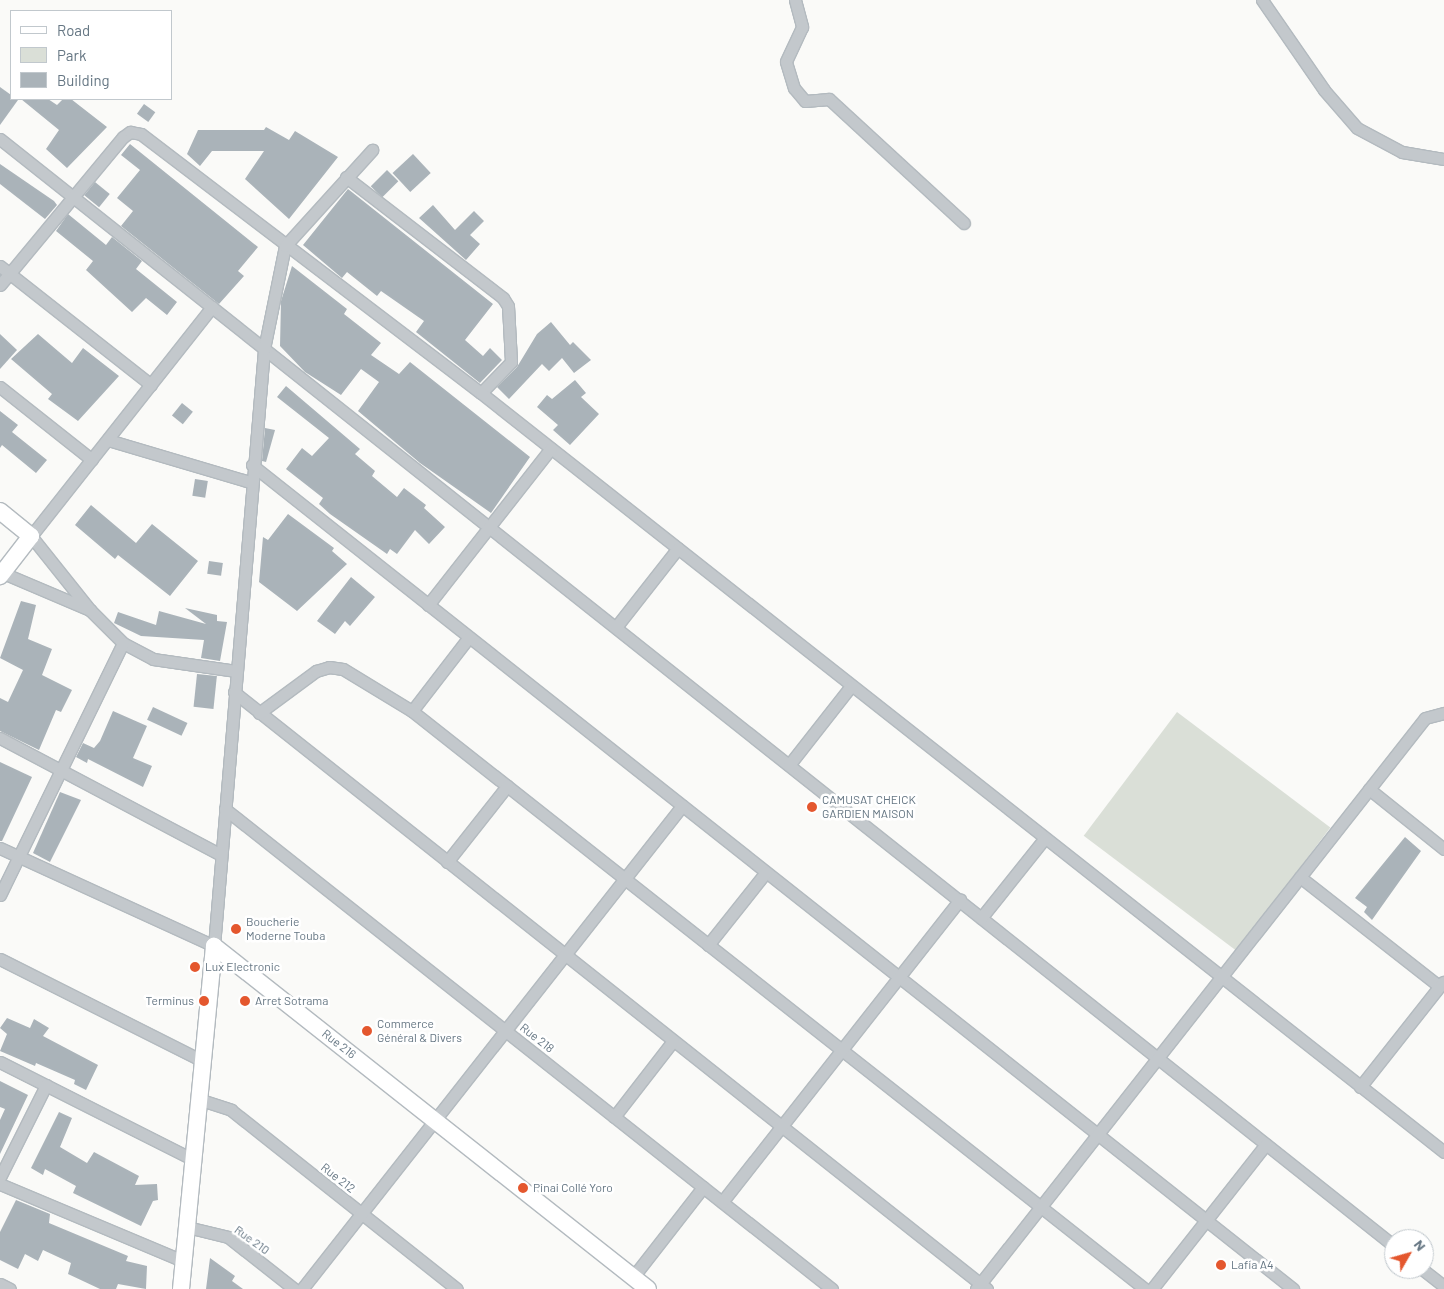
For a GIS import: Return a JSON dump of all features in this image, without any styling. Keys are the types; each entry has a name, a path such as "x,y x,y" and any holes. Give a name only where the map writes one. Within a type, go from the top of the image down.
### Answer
{"street":[{"path":"795,0 802,27 786,62 794,88 805,102 828,99 964,223"},
{"path":"1262,0 1324,90 1357,128 1402,152 1444,159"},
{"path":"0,285 122,137 130,132 141,134 285,246 481,392 1220,979 1444,1152"},
{"path":"0,139 1384,1238"},
{"path":"181,1289 201,1060 214,946 250,482 264,349 285,246 372,150"},
{"path":"346,177 503,298 508,306 511,362 481,392"},
{"path":"0,266 151,385"},
{"path":"90,610 1,574 212,307"},
{"path":"0,387 92,460"},
{"path":"108,440 250,482"},
{"path":"428,605 551,448"},
{"path":"252,464 469,638 1294,1289"},
{"path":"0,511 32,536 90,610 123,643 154,659 236,671"},
{"path":"616,627 678,548"},
{"path":"412,711 469,638"},
{"path":"0,894 64,769 123,643"},
{"path":"259,712 316,671 329,667 343,669 412,711 1145,1289"},
{"path":"789,765 851,686"},
{"path":"234,692 981,1287 1041,1207 1425,718 1444,713"},
{"path":"0,738 64,769 221,855"},
{"path":"446,862 507,786"},
{"path":"1369,789 1444,849"},
{"path":"302,1289 682,806"},
{"name":"Rue 218","path":"225,809 832,1289"},
{"path":"981,918 1044,839"},
{"name":"Rue 216","path":"0,848 214,946 648,1289"},
{"path":"708,945 766,872"},
{"path":"1300,877 1442,984 1360,1087"},
{"path":"722,1202 960,900"},
{"path":"0,959 201,1060"},
{"path":"614,1117 673,1041"},
{"path":"0,1062 192,1159"},
{"path":"0,1177 46,1085"},
{"name":"Rue 212","path":"198,1099 231,1110 456,1289"},
{"path":"1152,1289 1266,1144"},
{"path":"0,1184 183,1261"},
{"path":"633,1277 703,1188"},
{"name":"Rue 210","path":"186,1227 228,1237 294,1289"},
{"path":"1434,1278 1444,1286"},
{"path":"0,1284 10,1289"}],"green space":[{"path":"1177,712 1330,828 1237,951 1084,836"}],"building":[{"path":"0,87 10,94 10,100 18,100 0,125"},
{"path":"22,100 50,100 57,105 62,100 72,100 107,127 67,168 46,149 59,130"},
{"path":"144,104 155,112 148,122 137,114"},
{"path":"266,127 289,140 295,131 338,157 289,219 245,179 264,151 212,151 200,166 187,154 198,130 264,130"},
{"path":"130,144 258,247 238,271 244,276 219,304 121,226 133,211 117,198 140,170 121,155"},
{"path":"413,154 431,173 410,192 393,173"},
{"path":"0,164 54,201 57,205 45,219 0,184"},
{"path":"387,170 398,181 382,198 371,186"},
{"path":"95,182 110,194 99,207 84,195"},
{"path":"348,189 493,304 465,340 483,356 490,348 502,360 480,383 416,332 424,321 381,291 377,296 347,272 342,278 303,245"},
{"path":"433,205 455,230 474,211 484,221 470,235 480,244 466,260 419,218"},
{"path":"68,214 106,245 112,237 142,261 136,269 177,302 167,315 146,298 132,312 86,270 93,261 56,231"},
{"path":"292,266 347,309 344,314 381,343 371,355 399,374 410,362 530,457 491,513 420,463 358,411 379,382 361,369 341,395 305,372 280,346 281,301"},
{"path":"551,322 570,345 573,342 591,360 574,373 562,358 549,371 542,364 509,399 497,387 517,367 537,334"},
{"path":"0,334 17,350 0,369"},
{"path":"38,334 72,363 83,348 119,376 78,421 48,399 52,394 11,359"},
{"path":"575,380 586,393 581,397 599,414 570,445 553,430 558,425 537,407 547,395 552,399"},
{"path":"286,386 360,449 355,454 375,471 372,476 397,497 404,488 426,505 424,508 445,527 429,544 415,530 397,554 390,549 387,554 330,514 319,504 323,498 286,469 302,448 312,456 329,438 277,397"},
{"path":"182,403 193,412 183,424 172,415"},
{"path":"0,411 18,425 12,432 47,460 36,473 2,445 0,448"},
{"path":"265,428 275,430 266,462 262,461"},
{"path":"195,479 208,481 205,498 192,496"},
{"path":"91,505 136,543 152,524 198,561 170,596 118,555 115,559 75,525"},
{"path":"288,514 334,548 332,551 347,564 297,611 259,582 263,537 268,540"},
{"path":"209,561 223,563 221,576 207,574"},
{"path":"351,577 375,597 350,626 345,621 335,634 317,621"},
{"path":"21,601 36,605 28,639 52,649 42,675 72,690 61,712 56,710 39,750 0,731 0,698 8,702 23,670 0,658"},
{"path":"185,608 217,615 217,621 227,622 220,661 201,658 204,640 141,636 114,623 118,612 156,625 159,611 206,624"},
{"path":"197,674 217,676 213,709 194,707"},
{"path":"153,707 187,723 182,736 147,720"},
{"path":"113,711 147,726 133,758 152,766 143,787 88,759 87,763 76,757 83,743 94,748 100,741"},
{"path":"0,762 32,777 2,841 0,841"},
{"path":"60,792 81,800 50,862 33,853"},
{"path":"1405,837 1421,851 1372,920 1364,912 1367,907 1355,898"},
{"path":"7,1018 30,1028 34,1019 49,1028 43,1036 98,1065 86,1090 74,1084 75,1080 36,1063 35,1066 0,1051 7,1034 0,1028"},
{"path":"0,1081 28,1095 0,1154 0,1120 5,1109 0,1107"},
{"path":"59,1112 72,1118 60,1147 87,1163 94,1152 139,1176 135,1185 157,1184 158,1200 153,1201 141,1226 73,1193 76,1186 45,1169 43,1175 31,1168"},
{"path":"16,1200 50,1214 49,1223 128,1256 126,1261 147,1266 146,1289 118,1284 116,1289 100,1289 68,1274 71,1263 43,1250 38,1261 25,1254 18,1269 0,1260 0,1232"},
{"path":"210,1258 235,1276 232,1281 243,1289 206,1289"}],"place":[{"name":"CAMUSAT CHEICK GARDIEN MAISON","path":"812,807"},
{"name":"Boucherie Moderne Touba","path":"236,929"},
{"name":"Lux Electronic","path":"195,967"},
{"name":"Terminus","path":"204,1001"},
{"name":"Arret Sotrama","path":"245,1001"},
{"name":"Commerce Général & Divers","path":"367,1031"},
{"name":"Pinai Collé Yoro","path":"523,1188"},
{"name":"Lafia A4","path":"1221,1265"}]}
